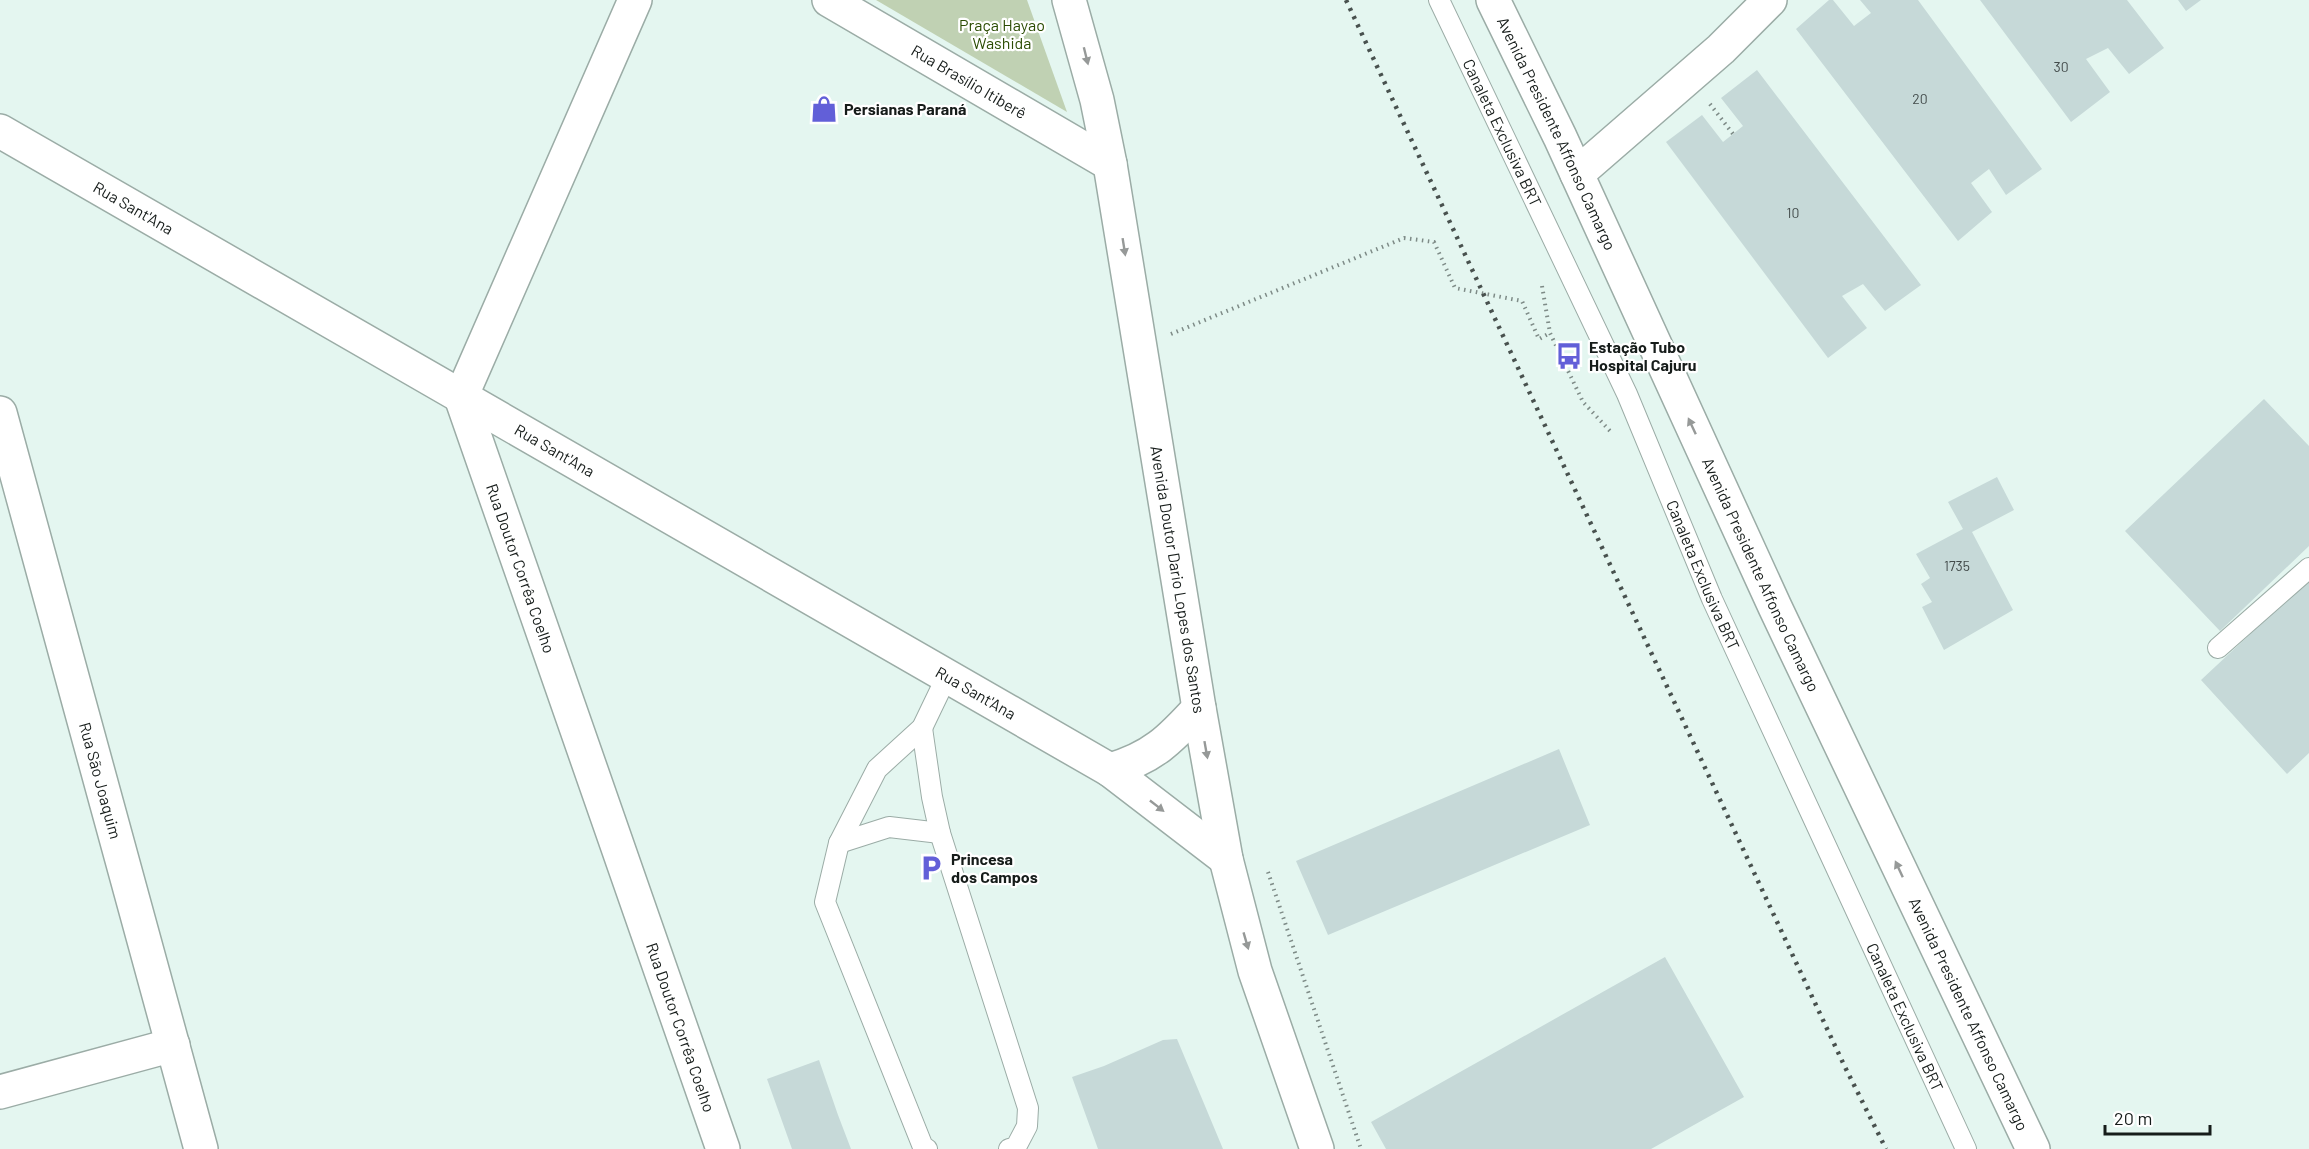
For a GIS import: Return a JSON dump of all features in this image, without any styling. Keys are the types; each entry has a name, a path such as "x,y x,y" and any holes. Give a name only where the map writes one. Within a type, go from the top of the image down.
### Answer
{"street":[{"path":"462,397 635,0"},
{"name":"Rua Brasílio Itiberê","path":"828,0 1110,164"},
{"name":"Avenida Doutor Dario Lopes dos Santos","path":"1069,0 1097,100 1110,164 1226,859 1255,971 1317,1149"},
{"name":"Avenida Presidente Affonso Camargo","path":"1493,0 1577,174 1770,598 2032,1149"},
{"path":"1577,174 1720,49 1770,0"},
{"name":"Rua Sant'Ana","path":"0,131 1110,770 1226,859"},
{"name":"Rua Doutor Corrêa Coelho","path":"462,397 723,1149"},
{"name":"Rua São Joaquim","path":"0,413 201,1149"},
{"path":"1110,770 1133,764 1154,752 1175,734 1199,708"},
{"path":"0,1092 173,1045"}],"lane":[{"name":"Canaleta Exclusiva BRT","path":"1439,0 1627,394 1712,598 1966,1149"},
{"path":"2218,648 2309,568"},
{"path":"927,1149 923,1147 825,902 838,843 877,769 922,728 947,676"},
{"path":"922,728 932,797 940,833 1028,1108 1027,1126 1016,1147 1009,1149"},
{"path":"838,843 889,827 940,833"}],"path":[{"path":"1168,335 1404,238 1434,242 1455,288 1522,301 1539,339 1550,333"},
{"path":"1267,869 1361,1149"}],"green space":[{"name":"Praça Hayao Washida","path":"876,0 1027,0 1067,112"}],"building":[{"path":"1829,0 1833,0 1854,26 1871,13 1860,0 1918,0 2042,169 2006,195 1989,169 1971,183 1992,212 1958,241 1796,29"},
{"path":"1980,0 2127,0 2164,48 2129,74 2108,48 2086,59 2110,92 2071,122"},
{"path":"2178,0 2201,0 2186,11"},
{"path":"1757,70 1921,285 1885,311 1863,284 1842,296 1867,328 1828,358 1666,142 1702,115 1723,142 1743,126 1721,98"},
{"path":"2264,399 2309,446 2309,546 2220,631 2125,531"},
{"path":"1997,477 2014,510 1972,532 2013,610 1944,650 1922,607 1932,602 1921,584 1930,578 1916,554 1963,529 1948,502"},
{"path":"2309,579 2309,753 2287,774 2201,680"},
{"path":"1559,749 1590,825 1328,935 1296,861"},
{"path":"1665,957 1744,1097 1651,1149 1386,1149 1371,1122"},
{"path":"1177,1039 1223,1149 1098,1149 1072,1077 1104,1066 1163,1040"},
{"path":"819,1060 851,1149 792,1149 767,1079"}],"railway":[{"path":"1346,0 1844,1065 1886,1149"}],"place":[{"name":"Persianas Paraná","path":"824,109"},
{"name":"Estação Tubo Hospital Cajuru","path":"1569,356"},
{"name":"Princesa dos Campos","path":"931,868"}]}
